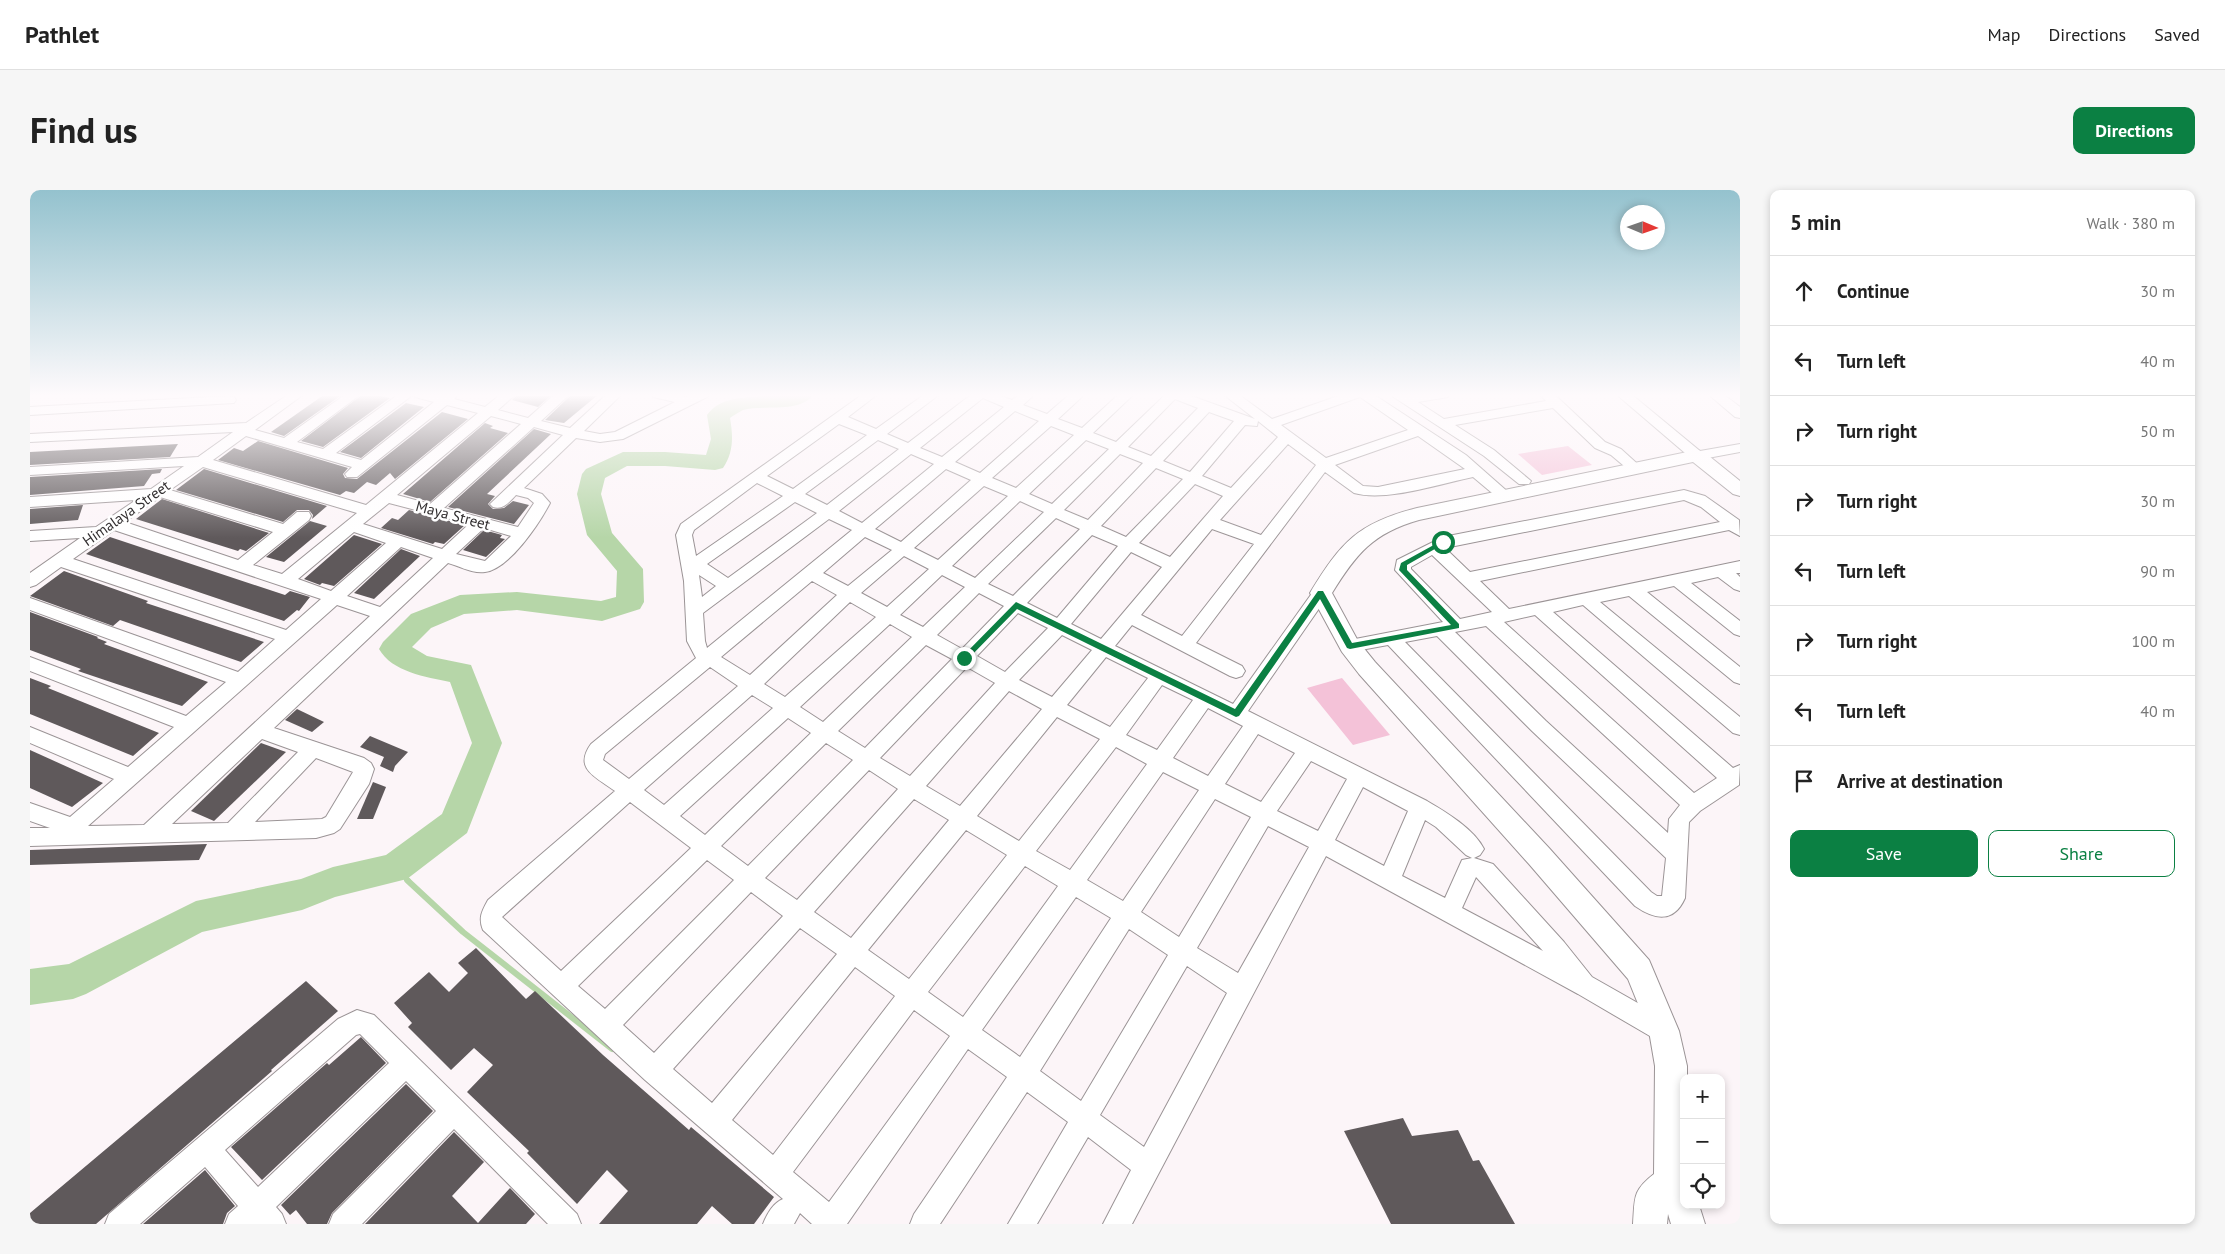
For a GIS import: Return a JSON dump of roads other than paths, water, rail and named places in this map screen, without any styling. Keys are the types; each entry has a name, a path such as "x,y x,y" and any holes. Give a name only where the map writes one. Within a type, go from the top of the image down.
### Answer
{"street":[{"name":"Himalaya Street","path":"30,581 228,442"},
{"path":"325,454 341,442"},
{"path":"286,443 325,454 358,470 393,442"},
{"path":"284,582 357,528 454,442"},
{"path":"433,509 508,442"},
{"path":"498,504 562,442"},
{"path":"805,442 694,521 687,528 684,535 693,566 696,642 700,652 912,788 1072,882 1242,989"},
{"path":"693,566 867,442"},
{"path":"895,442 1019,495 1173,565"},
{"path":"694,611 828,512 917,442"},
{"path":"970,442 598,749 593,756 593,763 798,915 912,993 1086,1119 1147,1166"},
{"path":"1024,442 849,594 752,685 496,907 491,916 492,923 654,1071 832,1223 1072,882 1205,698"},
{"path":"665,817 888,616 1075,442"},
{"path":"1106,442 1233,494"},
{"path":"561,987 1123,442"},
{"path":"605,1026 867,759 1173,442"},
{"path":"654,1071 798,915 1007,681 1060,626 1128,545 1193,478 1223,442"},
{"path":"714,1121 962,817 1233,494 1279,442"},
{"path":"1296,442 1359,490 1368,492 1378,492 1478,471"},
{"path":"1185,646 1324,464 1386,442"},
{"path":"1438,442 1478,471 1503,494"},
{"path":"1473,442 1524,481"},
{"path":"1597,442 1600,445 1600,453 1626,470"},
{"path":"1681,442 1740,490"},
{"path":"924,1224 1024,1074 1126,915 1212,788 1246,718 1343,558 1357,542 1373,528 1393,520 1503,494 1740,448"},
{"path":"30,471 200,461 369,511"},
{"path":"757,477 1246,718 1420,807 1443,821 1473,849"},
{"path":"357,528 479,566 489,566 494,563 537,513 542,503 540,499 534,496 513,490"},
{"path":"30,502 155,493 285,530"},
{"path":"1677,855 1539,726 1449,628 1403,570 1403,564 1443,542 1684,495 1693,495 1701,500 1736,528"},
{"path":"357,528 369,511 392,498"},
{"name":"Maya Street","path":"392,498 520,532"},
{"path":"238,567 303,516"},
{"path":"148,834 481,522"},
{"path":"1210,522 1263,542"},
{"path":"30,536 105,528 238,567 382,614"},
{"path":"1468,578 1736,528"},
{"path":"69,832 398,541"},
{"path":"1434,547 1468,578 1498,617 1693,805"},
{"path":"58,560 289,637"},
{"path":"693,566 728,586"},
{"path":"1350,646 1449,628 1740,566"},
{"path":"1721,571 1740,585"},
{"path":"812,574 1054,707 1321,842 1586,986 1664,1031"},
{"path":"1677,580 1740,630"},
{"path":"1632,590 1740,676"},
{"path":"1321,593 1350,646 1367,668 1539,856 1639,970 1664,1031 1671,1066 1672,1182 1688,1224"},
{"path":"1586,599 1740,728"},
{"path":"30,604 241,680"},
{"path":"1392,639 1642,899 1652,906 1668,906 1672,904 1679,819 1693,805 1736,776 1539,609"},
{"path":"1130,617 1236,671"},
{"path":"30,664 189,726"},
{"path":"775,1174 912,993 1159,676"},
{"path":"30,837 69,832 148,834 316,829 327,827 333,823 362,778 364,770 357,764 260,731"},
{"path":"30,735 131,777"},
{"path":"233,831 312,750"},
{"path":"1022,1224 1086,1119 1182,951 1264,814 1308,750"},
{"path":"1117,1224 1321,842 1359,776"},
{"path":"1389,880 1420,807"},
{"path":"30,812 69,832"},
{"path":"1449,913 1470,867 1478,867 1486,871 1556,949 1586,986"},
{"path":"119,1224 347,1027 357,1022 366,1023 407,1063 558,1221"},
{"path":"206,1149 255,1218 407,1063"},
{"path":"343,1224 454,1111"},
{"path":"1650,1224 1652,1197 1672,1182"}],"waterway":[{"path":"30,987 73,981 196,917 302,894 333,882 395,868 455,823 487,743 461,673 420,665 393,649 421,621 460,605 517,601 602,611 630,602 630,569 600,535 589,494 594,474 623,459 665,459 715,463 721,442"},
{"path":"395,868 409,881"},
{"path":"407,880 463,932 612,1049"}]}
